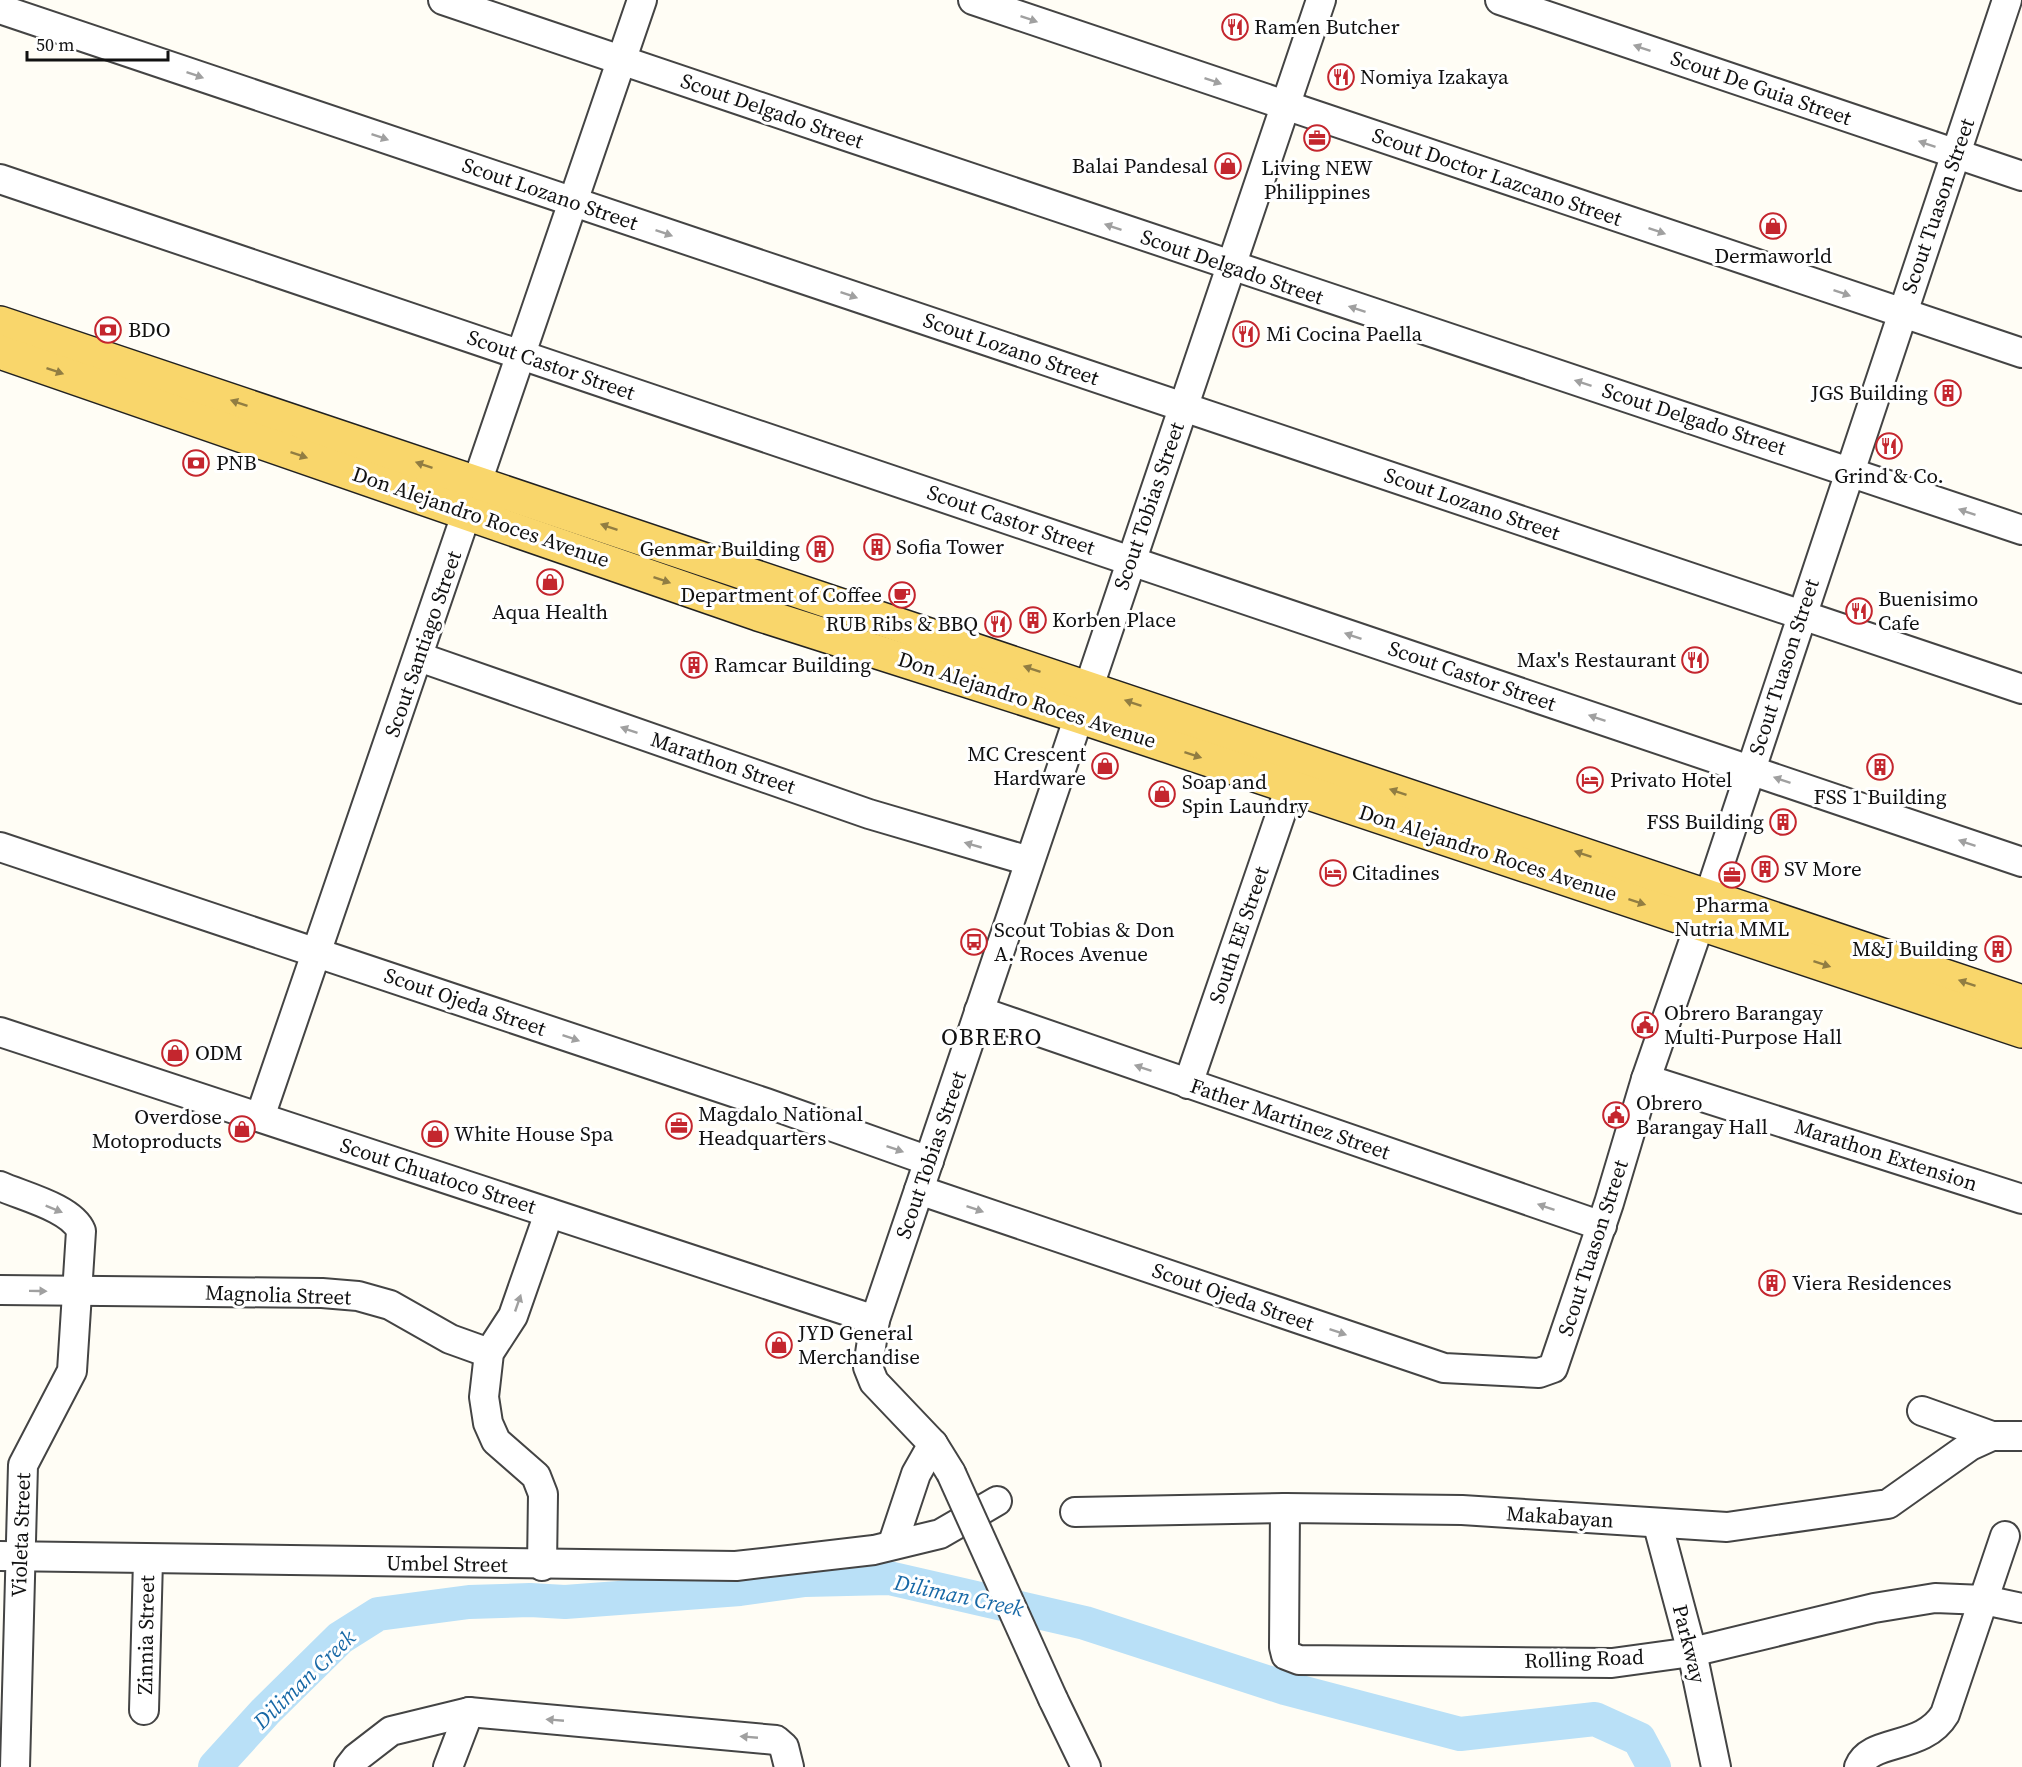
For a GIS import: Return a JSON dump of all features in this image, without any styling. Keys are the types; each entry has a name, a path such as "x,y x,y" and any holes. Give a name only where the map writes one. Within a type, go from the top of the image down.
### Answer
{"main road":[{"name":"Don Alejandro Roces Avenue","path":"0,323 473,498"},
{"name":"Don Alejandro Roces Avenue","path":"0,352 473,498 1705,910 1912,980 2022,1031"},
{"name":"Don Alejandro Roces Avenue","path":"1083,702 1290,787 1705,910"},
{"name":"Don Alejandro Roces Avenue","path":"1912,980 2022,1002"}],"street":[{"name":"Scout Delgado Street","path":"443,0 1231,267 2022,530"},
{"name":"Scout Santiago Street","path":"260,1117 642,0"},
{"name":"Scout Doctor Lazcano Street","path":"973,0 2022,353"},
{"name":"Scout Tobias Street","path":"1086,1767 951,1473 933,1444 874,1382 868,1367 875,1320 1321,0"},
{"name":"Scout De Guia Street","path":"1500,0 2022,176"},
{"name":"Scout Tuason Street","path":"1553,1368 1602,1226 1646,1079 1705,910 1801,615 2007,0"},
{"path":"2017,0 2022,2"},
{"name":"Scout Lozano Street","path":"0,9 2022,689"},
{"name":"Scout Castor Street","path":"0,179 2022,861"},
{"name":"Marathon Street","path":"419,657 869,814 1029,861"},
{"name":"South EE Street","path":"1188,1084 1290,787"},
{"name":"Scout Ojeda Street","path":"0,847 317,952 929,1161"},
{"name":"Father Martinez Street","path":"979,1011 1602,1226"},
{"name":"Scout Chuatoco Street","path":"0,1032 875,1320"},
{"name":"Marathon Extension","path":"1646,1079 2022,1199"},
{"name":"Violeta Street","path":"0,1186 76,1220 81,1231 72,1371 23,1465 9,1556 15,1767"},
{"name":"Scout Ojeda Street","path":"919,1190 1444,1368 1539,1373 1553,1368"},
{"path":"542,1566 543,1494 536,1476 496,1441 488,1423 484,1397 489,1353 513,1316 549,1213"},
{"name":"Magnolia Street","path":"0,1290 322,1293 358,1296 390,1305 450,1339 489,1353"},
{"path":"1922,1412 1992,1437"},
{"name":"Makabayan","path":"1075,1512 1285,1508 1462,1510 1727,1527 1882,1506 1919,1484 1970,1446 1992,1437 2022,1436"},
{"path":"893,1543 916,1474 933,1444"},
{"name":"Umbel Street","path":"9,1556 542,1566 736,1566 874,1550 893,1543 940,1534 998,1501"},
{"name":"Rolling Road","path":"1285,1508 1284,1647 1286,1655 1299,1660 1612,1663 1692,1652 1874,1608 1935,1599 1984,1600 2022,1608"},
{"name":"Parkway","path":"1655,1523 1659,1529 1692,1652 1716,1767"},
{"path":"1859,1767 1862,1760 1873,1751 1926,1735 1937,1727 1945,1714 2005,1536"},
{"name":"Zinnia Street","path":"144,1710 148,1560"},
{"path":"448,1767 470,1712"},
{"path":"349,1767 356,1758 391,1731 470,1712 776,1740 784,1747 789,1767"}],"waterway":[{"name":"Diliman Creek","path":"215,1767 265,1712 340,1638 378,1614 469,1602 530,1600 565,1602 740,1589 805,1580 889,1578 1085,1623 1285,1688 1460,1734 1595,1719 1639,1739 1654,1767"}],"place":[{"name":"Ramen Butcher","path":"1235,27"},
{"name":"Nomiya Izakaya","path":"1341,77"},
{"name":"Living NEW Philippines","path":"1317,138"},
{"name":"Balai Pandesal","path":"1228,166"},
{"name":"Dermaworld","path":"1773,226"},
{"name":"BDO","path":"108,330"},
{"name":"Mi Cocina Paella","path":"1246,334"},
{"name":"JGS Building","path":"1948,393"},
{"name":"Grind & Co.","path":"1889,446"},
{"name":"PNB","path":"196,463"},
{"name":"Sofia Tower","path":"877,547"},
{"name":"Genmar Building","path":"820,549"},
{"name":"Aqua Health","path":"550,582"},
{"name":"Department of Coffee","path":"902,595"},
{"name":"Buenisimo Cafe","path":"1859,611"},
{"name":"Korben Place","path":"1033,620"},
{"name":"RUB Ribs & BBQ","path":"998,624"},
{"name":"Max's Restaurant","path":"1695,660"},
{"name":"Ramcar Building","path":"694,665"},
{"name":"MC Crescent Hardware","path":"1105,766"},
{"name":"FSS 1 Building","path":"1880,767"},
{"name":"Privato Hotel","path":"1590,780"},
{"name":"Soap and Spin Laundry","path":"1162,794"},
{"name":"FSS Building","path":"1783,822"},
{"name":"SV More","path":"1765,869"},
{"name":"Citadines","path":"1333,873"},
{"name":"Pharma Nutria MML","path":"1732,875"},
{"name":"Scout Tobias & Don A. Roces Avenue","path":"974,942"},
{"name":"M&J Building","path":"1998,949"},
{"name":"Obrero Barangay Multi-Purpose Hall","path":"1645,1025"},
{"name":"ODM","path":"175,1053"},
{"name":"Obrero Barangay Hall","path":"1616,1115"},
{"name":"Magdalo National Headquarters","path":"679,1126"},
{"name":"Overdose Motoproducts","path":"242,1129"},
{"name":"White House Spa","path":"435,1134"},
{"name":"Viera Residences","path":"1772,1283"},
{"name":"JYD General Merchandise","path":"779,1345"}],"district":[{"name":"OBRERO","path":"992,1037"}]}
